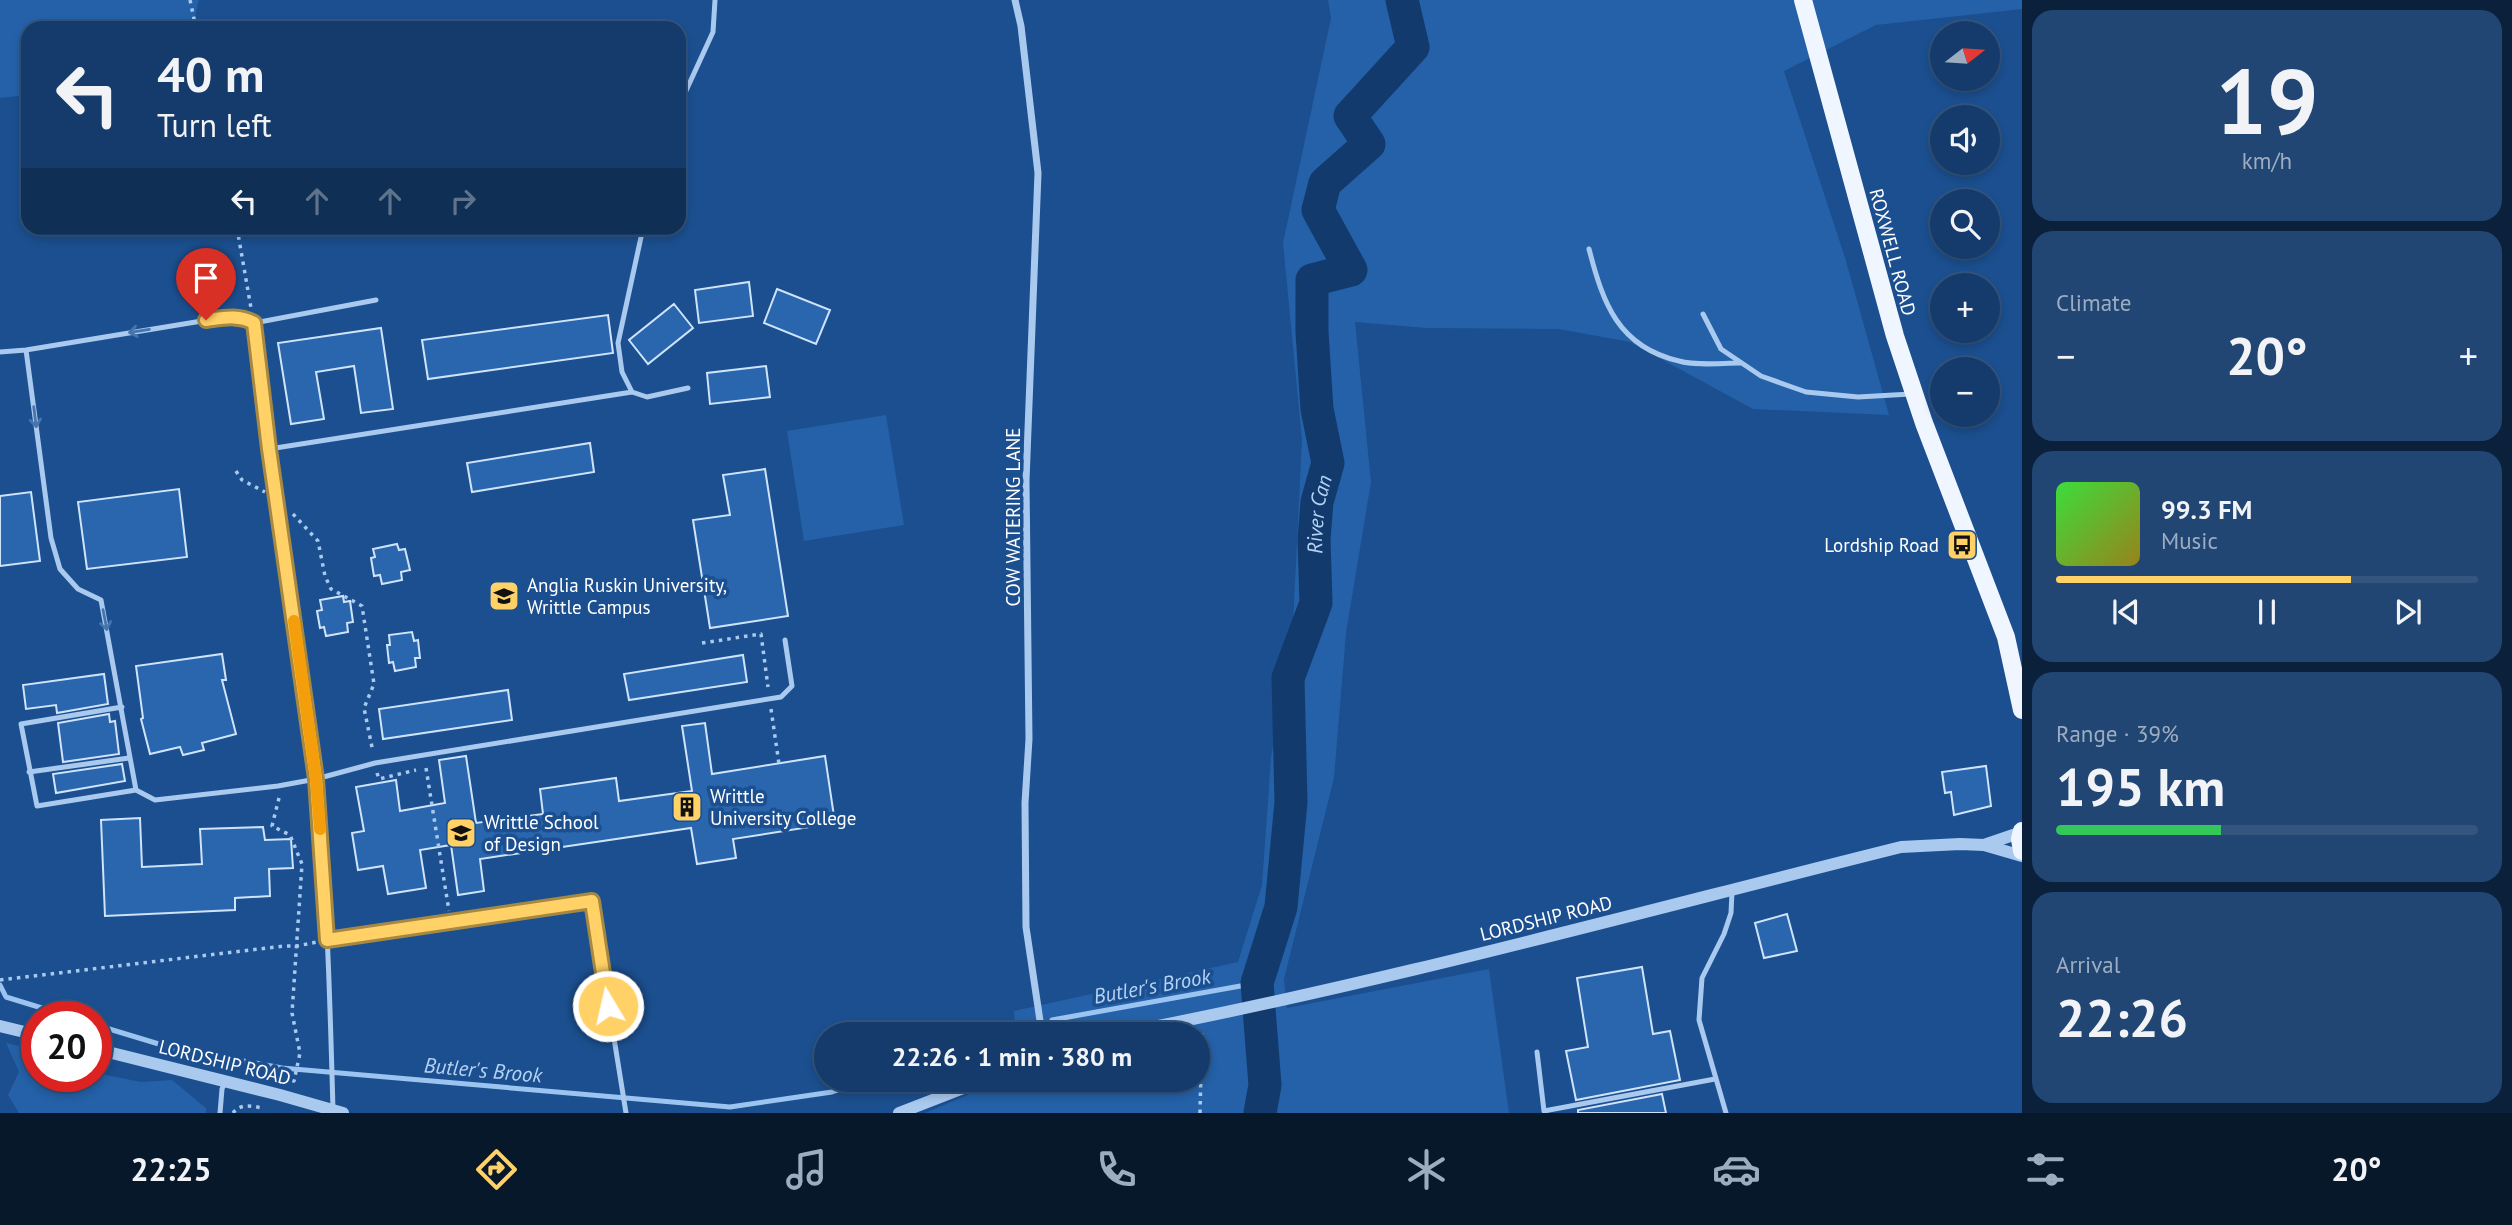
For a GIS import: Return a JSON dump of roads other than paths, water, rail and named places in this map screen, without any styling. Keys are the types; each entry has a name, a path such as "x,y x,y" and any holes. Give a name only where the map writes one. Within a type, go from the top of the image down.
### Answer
{"main road":[{"name":"ROXWELL ROAD","path":"1803,0 1895,336 1914,394 2006,637 2022,710"},
{"path":"2022,831 2022,854"}],"street":[{"name":"COW WATERING LANE","path":"1015,0 1021,26 1038,173 1026,481 1029,739 1025,803 1026,927 1040,1022"},
{"name":"LORDSHIP ROAD","path":"1984,845 2022,831"},
{"name":"LORDSHIP ROAD","path":"1187,1022 1280,1002 1900,847 1984,845 2022,854"},
{"path":"0,1026 21,1031"},
{"name":"LORDSHIP ROAD","path":"112,1053 338,1112"},
{"path":"899,1113 953,1092"}],"lane":[{"path":"686,91 713,32 715,0"},
{"path":"632,392 622,372 618,343 641,235"},
{"path":"1589,248 1608,310 1622,329 1647,349 1680,362 1743,363"},
{"path":"0,352 226,317 246,318 254,323 376,300"},
{"path":"1703,314 1721,349 1760,376 1806,392 1858,397 1914,394"},
{"path":"254,323 269,449 316,779 327,940 332,1085 338,1112"},
{"path":"26,350 51,538 60,569 78,589 101,600 136,790"},
{"path":"269,449 632,392 647,397 688,388"},
{"path":"122,707 21,724 37,806 136,790 155,800 278,786 374,763 781,697 793,686 785,640"},
{"path":"29,772 129,758"},
{"path":"1726,1113 1699,1020 1699,1004 1702,978 1724,934 1731,913 1732,891"},
{"path":"327,940 592,901 625,1113"},
{"path":"1536,1052 1544,1112 1714,1079"},
{"path":"220,1113 225,1081"}],"waterway":[{"name":"River Can","path":"1260,1113 1265,1085 1257,983 1281,907 1291,802 1288,678 1316,603 1314,539 1317,502 1328,463 1317,409 1312,280 1351,270 1318,210 1325,183 1369,144 1350,116 1413,47 1402,0"},
{"name":"Butler's Brook","path":"1052,1020 1257,983"},
{"name":"Butler's Brook","path":"0,985 6,997 21,1002"},
{"name":"Butler's Brook","path":"112,1030 172,1048 282,1068 730,1107 832,1092"}],"place":[{"name":"Lordship Road","path":"1962,545"},
{"name":"Anglia Ruskin University, Writtle Campus","path":"504,596"},
{"name":"Writtle University College","path":"687,807"},
{"name":"Writtle School of Design","path":"461,833"}]}
